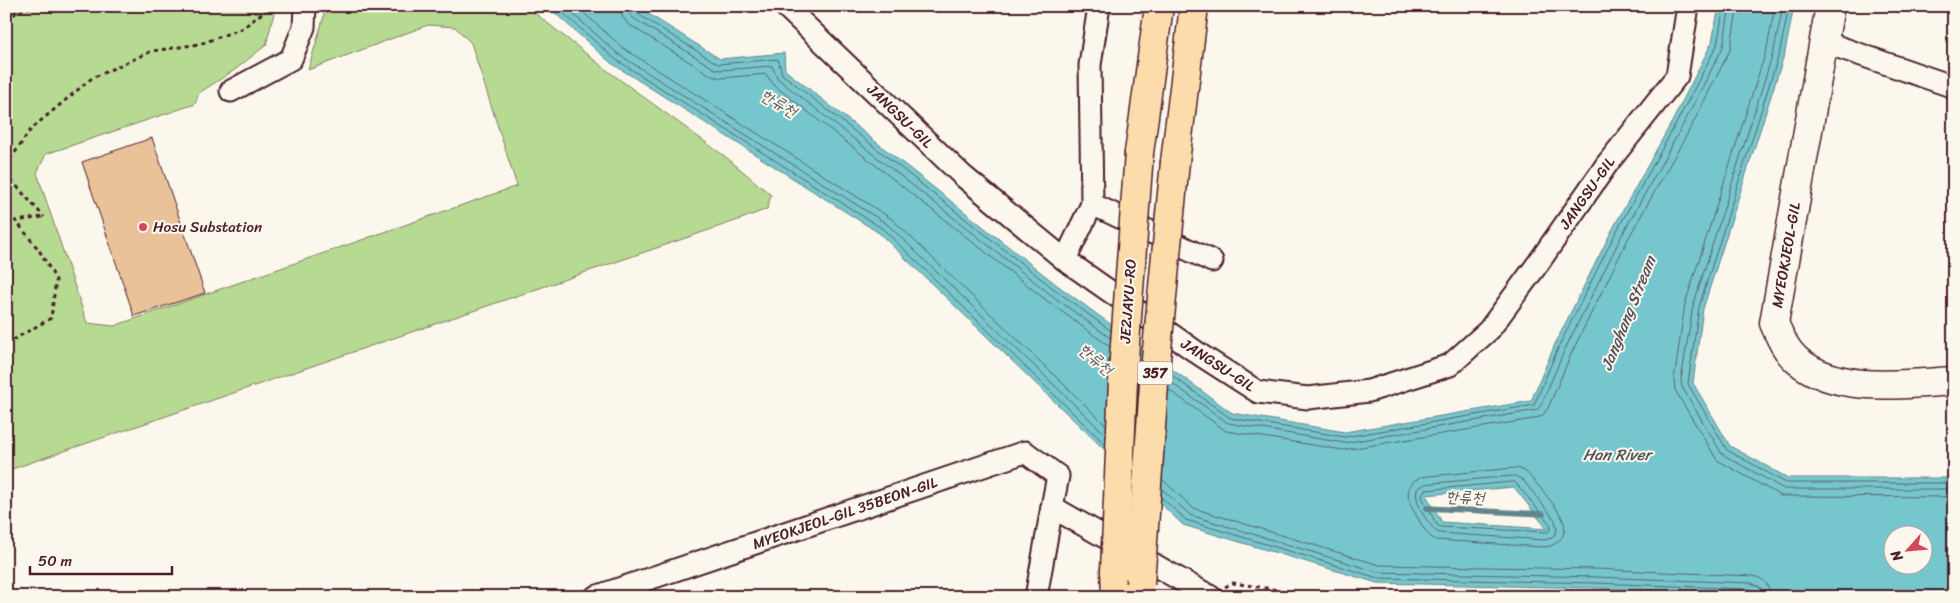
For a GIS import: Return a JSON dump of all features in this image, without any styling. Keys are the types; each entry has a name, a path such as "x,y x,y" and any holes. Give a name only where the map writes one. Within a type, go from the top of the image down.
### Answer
{"highway":[{"name":"JE2JAYU-RO","path":"1116,597 1115,570 1124,358 1139,153 1159,6"},
{"name":"357","path":"1141,590 1155,370 1175,162 1194,6"}],"street":[{"path":"231,91 291,60 304,28 305,6"},
{"name":"JANGSU-GIL","path":"785,6 963,176 1065,260 1202,356 1258,392 1308,398 1369,391 1450,365 1489,330 1607,164 1677,76 1688,6"},
{"path":"1065,260 1092,204 1090,65 1099,6"},
{"name":"MYEOKJEOL-GIL","path":"1830,6 1774,323 1784,345 1798,361 1813,371 1840,380 1886,386 1954,381"},
{"path":"1824,42 1954,86"},
{"path":"1092,204 1212,261"},
{"name":"MYEOKJEOL-GIL 35BEON-GIL","path":"595,597 1025,452 1058,476 1052,507"},
{"path":"1036,597 1052,507 1211,597"}],"path":[{"path":"6,19 21,8 37,6"},
{"path":"6,166 31,128 92,78 152,52 200,44 243,28 271,6"},
{"path":"6,174 44,217 16,222 6,220"},
{"path":"6,344 51,318 56,280 39,250 16,222"},
{"path":"1211,597 1233,583 1325,597"}],"green space":[{"path":"6,6 273,6 274,13 266,45 236,69 199,93 195,104 46,154 37,173 87,323 114,326 517,186 471,43 455,27 428,25 308,70 324,16 323,6 526,6 608,71 727,158 771,195 767,209 741,219 6,471"}],"water":[{"path":"547,6 636,6 720,59 784,53 785,70 1057,285 1232,413 1345,432 1531,401 1555,344 1612,230 1674,118 1712,42 1719,6 1794,6 1785,52 1703,309 1693,383 1730,446 1788,478 1954,478 1954,595 1790,596 1595,588 1377,583 1183,525 879,233 611,63","holes":["1514,487 1547,529 1442,522 1426,495"]}],"building":[{"name":"Hosu Substation","path":"152,138 205,293 134,316 82,162"}],"waterway":[{"name":"한류천","path":"1427,508 1543,514"}],"place":[{"name":"Hosu Substation","path":"143,227"}],"water label":[{"name":"Janghang Stream","path":"1628,313"},
{"name":"Han River","path":"1617,454"}]}
